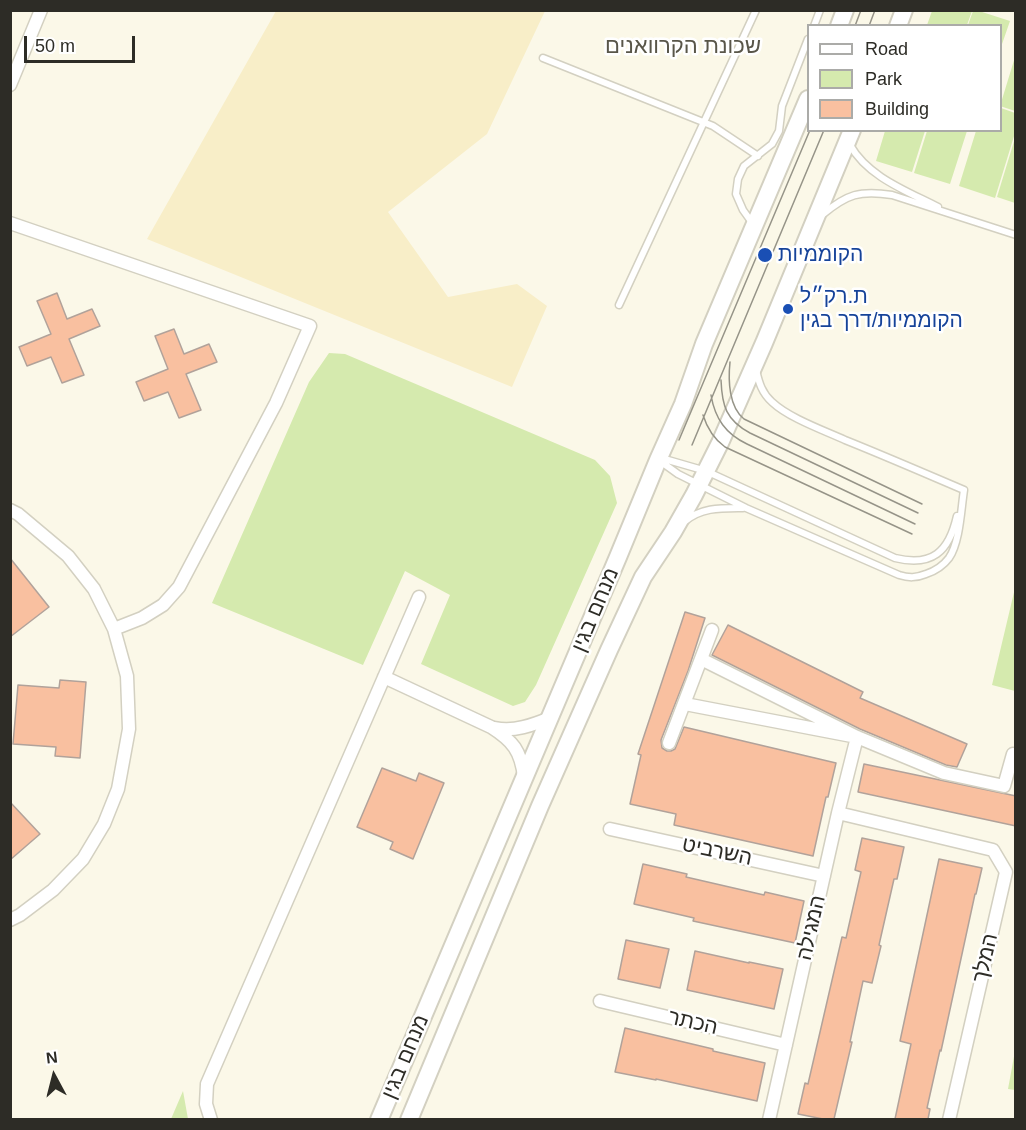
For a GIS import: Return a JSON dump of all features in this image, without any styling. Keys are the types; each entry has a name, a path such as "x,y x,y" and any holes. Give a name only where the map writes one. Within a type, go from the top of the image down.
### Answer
{"street":[{"path":"10,85 41,10"},
{"name":"מנחם בגין","path":"379,1119 683,404 704,344 807,101"},
{"name":"מנחם בגין","path":"409,1119 540,806 609,650 643,577 674,532 720,443 850,136"},
{"path":"10,223 310,326 276,403 179,587 163,605 142,618 114,629"},
{"path":"10,510 18,514 68,556 94,589 114,629 127,676 129,729 118,789 104,824 83,859 53,890 10,920"},
{"path":"211,1119 206,1104 207,1084 419,597"},
{"path":"669,743 712,630"},
{"path":"701,659 857,737 944,773 1004,786 1013,754"},
{"path":"384,678 506,736 520,758 524,778"},
{"path":"685,704 857,737"},
{"path":"491,727 517,728 550,718"},
{"name":"המגילה","path":"769,1119 857,737"},
{"name":"המלך","path":"838,813 993,850 1006,872 949,1119"},
{"name":"השרביט","path":"610,829 824,876"},
{"name":"הכתר","path":"600,1001 786,1045"}],"lane":[{"path":"619,305 756,10"},
{"path":"755,227 743,210 736,194 738,179 744,166 772,144 779,131 782,106 807,42"},
{"path":"543,58 713,126 758,156"},
{"path":"850,136 854,153 868,168 913,195 960,218"},
{"path":"814,221 846,198 863,193 879,193 892,195 1016,236"},
{"path":"755,363 760,387 773,404 824,431 964,490"},
{"path":"658,460 668,459 703,477 907,561 926,560 935,556 944,547 956,522 964,490"},
{"path":"658,460 678,474 703,477 747,508 899,575 916,578 935,571 949,557 960,523 964,490"},
{"path":"674,532 688,519 709,509 747,508"}],"green space":[{"path":"932,10 972,11 967,24 927,24"},
{"path":"973,11 1010,21 1002,44 1002,24 968,24"},
{"path":"1015,57 1015,111 1002,107 1002,99"},
{"path":"1002,108 1015,113 1015,133 995,198 959,186 976,132 1002,132"},
{"path":"885,132 925,132 912,172 876,161"},
{"path":"927,132 967,132 950,184 914,173"},
{"path":"1015,138 1015,203 997,197"},
{"path":"329,353 345,354 595,460 610,476 617,503 536,685 525,702 513,706 421,664 450,595 405,571 363,665 212,603 309,382"},
{"path":"1015,588 1015,691 992,685"},
{"path":"1015,1051 1015,1090 1008,1089"},
{"path":"183,1091 188,1119 171,1119"}],"sand":[{"path":"276,11 545,11 487,134 388,212 448,297 517,284 547,306 512,387 147,239"}],"building":[{"path":"57,293 67,319 92,309 100,326 69,339 84,375 62,383 51,357 27,366 19,347 51,334 37,301"},
{"path":"174,329 184,354 209,344 217,362 186,374 201,410 179,418 168,392 144,401 136,382 168,369 155,336"},
{"path":"10,558 49,607 10,637"},
{"path":"685,612 705,618 688,671 661,740 662,748 667,751 675,749 684,727 836,763 813,856 674,825 676,814 630,804 641,755 638,754"},
{"path":"728,625 863,692 860,698 967,744 957,767 946,765 860,729 712,655"},
{"path":"60,680 86,682 80,758 55,756 56,747 13,744 18,685 59,688"},
{"path":"864,764 1016,796 1016,826 858,792"},
{"path":"382,768 416,781 419,773 444,783 413,859 390,849 393,842 357,827"},
{"path":"10,802 40,834 10,860"},
{"path":"862,838 904,847 897,879 894,879 872,983 863,981 834,1119 823,1119 798,1114 805,1083 808,1084 842,937 846,938 861,872 855,870"},
{"path":"939,859 982,868 927,1108 930,1109 928,1119 895,1119 911,1044 900,1041"},
{"path":"643,864 687,874 686,877 764,895 765,892 804,901 795,943 693,921 694,918 634,904"},
{"path":"626,940 669,949 660,988 618,979"},
{"path":"695,951 783,969 774,1009 687,990"},
{"path":"625,1028 765,1063 757,1101 615,1072"}],"tram line":[{"path":"856,24 861,10"},
{"path":"870,24 875,10"},
{"path":"679,440 809,132"},
{"path":"692,445 823,132"},
{"path":"730,362 732,401 744,419 922,504"},
{"path":"721,380 724,405 735,423 742,428 918,513"},
{"path":"711,395 715,411 733,436 915,524"},
{"path":"703,415 711,433 725,447 912,534"}],"place":[{"name":"הקוממיות","path":"765,255"},
{"name":"ת.רק״ל הקוממיות/דרך בגין","path":"788,309"}],"district":[{"name":"שכונת הקרוואנים","path":"683,47"}]}
